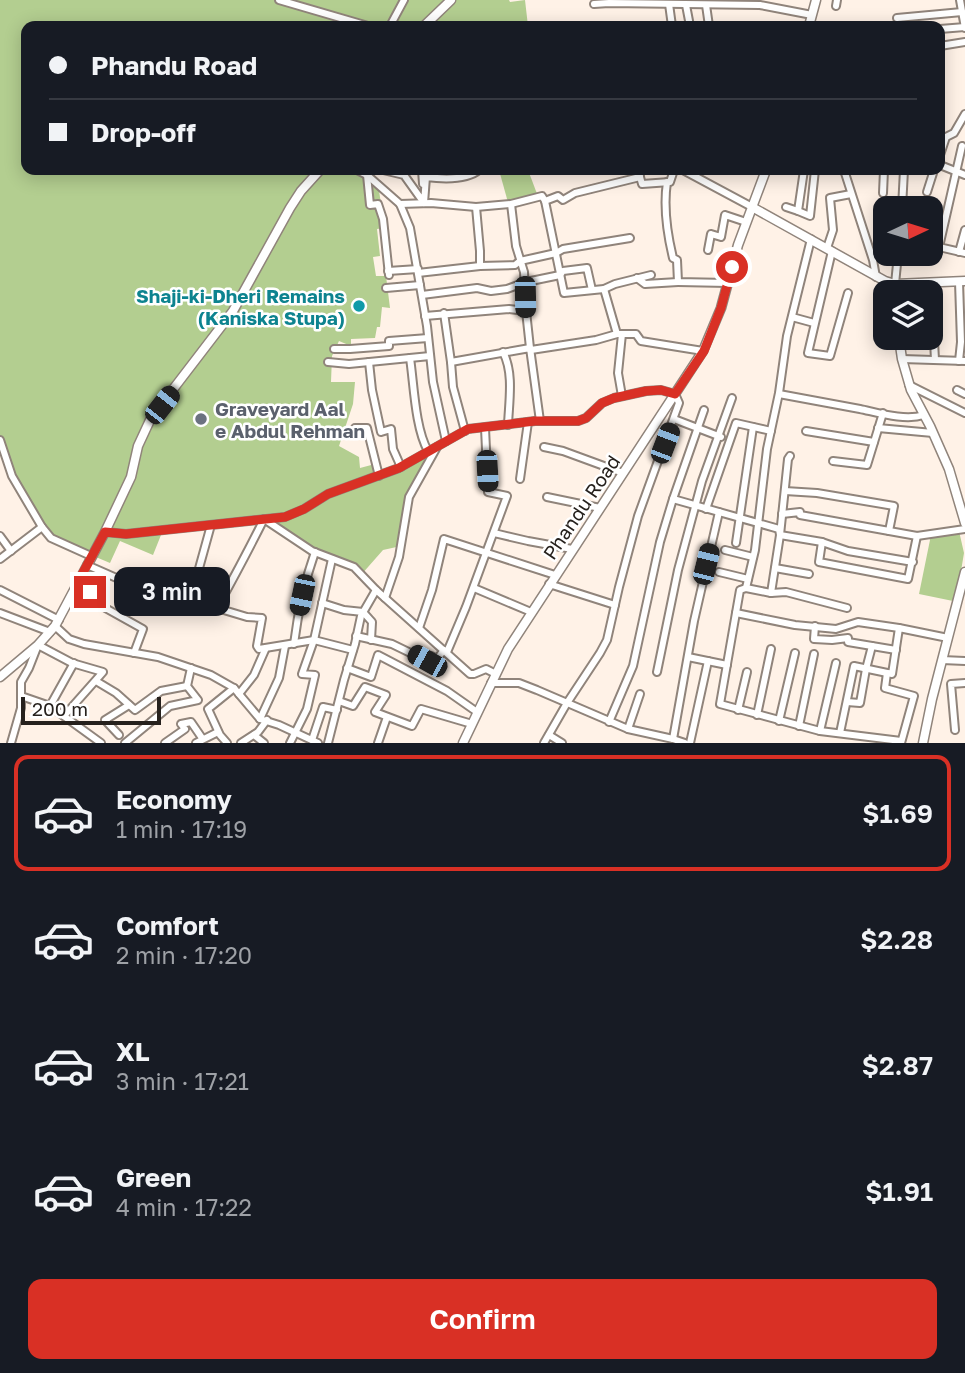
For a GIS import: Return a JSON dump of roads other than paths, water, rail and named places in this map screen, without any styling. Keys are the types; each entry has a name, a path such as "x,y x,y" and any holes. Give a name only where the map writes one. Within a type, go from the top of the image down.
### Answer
{"main road":[{"path":"429,21 452,0"},
{"path":"810,21 816,0"},
{"path":"0,677 38,645 55,626 131,477 138,446 151,418 233,311 290,208 315,175"},
{"name":"Phandu Road","path":"463,743 508,649 704,351 721,308 738,246 764,175"},
{"path":"752,207 881,280"},
{"path":"943,283 962,281"},
{"path":"901,350 909,385 950,469 965,523"},
{"path":"923,743 965,572"}],"street":[{"path":"279,0 352,21"},
{"path":"393,21 404,0"},
{"path":"945,29 965,28 960,0"},
{"path":"594,4 706,5 726,2 760,5 812,15"},
{"path":"672,3 672,21"},
{"path":"686,5 689,21"},
{"path":"706,5 708,21"},
{"path":"897,18 962,12"},
{"path":"945,45 965,42"},
{"path":"945,137 954,133 965,114"},
{"path":"962,146 939,247 962,252 965,230"},
{"path":"945,167 965,175"},
{"path":"367,175 370,205 378,204 383,219 389,273 515,265 520,261 563,249 630,238"},
{"path":"369,175 400,204 410,228 433,382 446,441"},
{"path":"404,175 424,204"},
{"path":"422,175 424,204"},
{"path":"424,204 426,177 466,175"},
{"path":"545,201 558,196 563,200 575,193 636,175"},
{"path":"639,175 642,184 667,183"},
{"path":"672,175 667,183 664,197 666,230 673,258 677,260 678,282"},
{"path":"692,175 752,207"},
{"path":"798,211 803,175"},
{"path":"786,207 810,216 815,175"},
{"path":"845,175 876,277"},
{"path":"883,193 884,175"},
{"path":"903,196 904,175"},
{"path":"927,192 932,175"},
{"path":"813,198 851,194"},
{"path":"400,204 476,207 511,204 542,196 564,293 604,289 651,275"},
{"path":"830,198 833,230 808,353 830,356 848,293"},
{"path":"511,204 516,246 524,272 526,311 540,421"},
{"path":"476,207 480,266"},
{"path":"708,250 711,234 720,237 725,215 746,222"},
{"path":"746,587 787,336 811,239"},
{"path":"422,295 477,288 491,291 507,289 525,282 560,275 563,271 587,268 593,290"},
{"path":"637,278 645,284 728,283"},
{"path":"902,359 962,361 962,281"},
{"path":"386,288 420,285"},
{"path":"604,289 620,334 618,373 622,396"},
{"path":"425,316 509,309 526,311"},
{"path":"444,313 453,387 465,431"},
{"path":"792,317 814,323"},
{"path":"451,362 620,334 636,334 640,341 704,351"},
{"path":"334,349 389,346 389,341 428,338"},
{"path":"934,350 935,360"},
{"path":"503,352 509,378 508,425"},
{"path":"328,362 348,364 430,356"},
{"path":"410,358 418,419 428,451"},
{"path":"369,362 381,432 391,429 393,449 401,467"},
{"path":"909,385 965,413"},
{"path":"105,532 126,534 285,517 328,494 401,467 465,431 528,422 578,421 586,418 602,403 622,396 661,390 675,394 680,403 638,516 607,640 544,743"},
{"path":"779,394 883,414 924,415"},
{"path":"657,673 678,570 702,481 733,398"},
{"path":"609,722 633,666 660,542 704,410"},
{"path":"833,461 867,465 883,414"},
{"path":"674,419 730,440"},
{"path":"520,479 528,422"},
{"path":"706,509 736,423 771,431"},
{"path":"736,543 753,426"},
{"path":"355,428 367,428 379,475"},
{"path":"356,636 392,644 427,661 431,656 437,659 445,651 474,588 507,496 488,492 485,428"},
{"path":"878,428 933,433"},
{"path":"806,431 874,442"},
{"path":"0,440 12,476 41,527 51,538 92,556"},
{"path":"385,598 399,557 409,497 438,446"},
{"path":"544,447 563,451 623,473"},
{"path":"771,593 790,456"},
{"path":"0,471 9,467"},
{"path":"785,491 817,493 894,506 890,531"},
{"path":"547,497 600,508"},
{"path":"673,499 779,529 780,535"},
{"path":"673,739 702,581 719,512"},
{"path":"782,514 800,512 800,515 918,536 965,530"},
{"path":"264,519 315,552 354,567 470,674 486,669 496,674"},
{"path":"264,519 217,608 247,617 261,618 257,646 259,649 314,640 353,650"},
{"path":"193,590 211,525"},
{"path":"0,559 41,527"},
{"path":"494,533 572,549"},
{"path":"780,535 822,542 848,551 913,562"},
{"path":"0,536 10,551"},
{"path":"822,542 819,562 908,579 918,536"},
{"path":"419,628 432,590 444,539 555,575"},
{"path":"725,550 753,557"},
{"path":"295,644 305,580 315,552"},
{"path":"290,743 307,709 315,675 302,674 314,640 332,559"},
{"path":"87,565 165,596 169,585 193,590 220,601"},
{"path":"775,568 809,573"},
{"path":"719,572 748,579"},
{"path":"79,580 100,605 143,629 134,653"},
{"path":"549,584 615,606"},
{"path":"847,608 786,592 771,593 746,587 740,590 720,704 820,731 901,742 914,696 885,688 887,673"},
{"path":"474,588 531,612"},
{"path":"0,590 55,626 69,639 158,657 211,675 237,691 263,720 315,741 323,707 337,710"},
{"path":"328,743 360,616 376,590"},
{"path":"322,603 344,610 363,612 372,622 372,640"},
{"path":"0,613 55,626"},
{"path":"736,613 795,625 836,629 858,622 948,638"},
{"path":"815,626 814,639 848,638 848,642 896,650"},
{"path":"841,733 854,666 892,674 899,628"},
{"path":"11,743 21,708 21,682 38,645 74,663 103,672 64,716"},
{"path":"241,743 254,735 263,720 279,678 285,646"},
{"path":"847,702 860,703 872,646"},
{"path":"757,715 771,649"},
{"path":"227,743 218,732 208,709 237,691 254,675 265,650"},
{"path":"779,721 795,653"},
{"path":"799,726 814,654"},
{"path":"347,668 371,677 378,655 447,691 477,712"},
{"path":"688,657 727,666"},
{"path":"942,660 965,661"},
{"path":"491,682 519,683 628,729 687,743 708,661"},
{"path":"50,706 74,663"},
{"path":"820,731 836,663"},
{"path":"187,686 191,668"},
{"path":"738,709 747,672"},
{"path":"96,681 116,693 135,710 161,691 187,686"},
{"path":"955,730 951,684 965,683"},
{"path":"129,705 105,720 126,743 170,706 198,700 187,686"},
{"path":"339,701 353,706 365,687 386,695 375,712 412,726 421,709 472,724"},
{"path":"628,729 640,694"},
{"path":"21,696 50,706 101,743"},
{"path":"378,743 387,717"},
{"path":"954,720 965,719"},
{"path":"165,743 185,729 181,724 191,722 199,741 218,732"},
{"path":"111,743 119,735"},
{"path":"254,735 264,743"},
{"path":"549,735 562,743"}],"place":[{"name":"Shaji-ki-Dheri Remains (Kaniska Stupa)","path":"359,306"},
{"name":"Graveyard Aal e Abdul Rehman","path":"201,419"}]}
